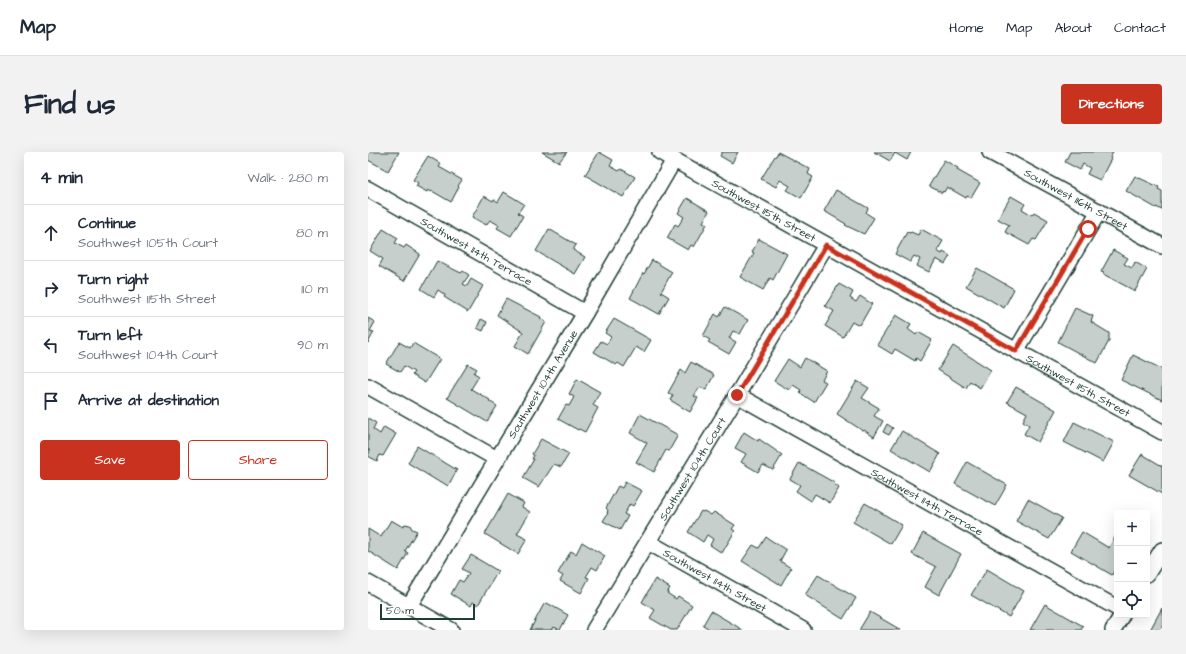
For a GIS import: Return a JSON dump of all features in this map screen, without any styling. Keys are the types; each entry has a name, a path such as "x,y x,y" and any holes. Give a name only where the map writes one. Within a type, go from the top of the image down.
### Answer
{"street":[{"name":"Southwest 115th Street","path":"660,152 1162,432"},
{"name":"Southwest 116th Street","path":"990,152 1162,246"},
{"name":"Southwest 104th Avenue","path":"409,606 674,160"},
{"name":"Southwest 114th Terrace","path":"368,189 585,312"},
{"path":"1016,351 1099,211"},
{"name":"Southwest 104th Court","path":"594,630 826,245"},
{"path":"368,386 497,459"},
{"name":"Southwest 114th Terrace","path":"737,395 1114,606"},
{"name":"Southwest 114th Street","path":"648,542 803,630"},
{"path":"1150,569 1162,550"},
{"path":"368,583 451,630"},
{"path":"1113,630 1120,618"}],"building":[{"path":"368,152 399,152 388,171 368,160"},
{"path":"542,152 567,152 559,162"},
{"path":"599,152 613,160 610,166 619,171 621,169 635,177 623,197 585,175"},
{"path":"722,152 738,152 732,163 720,156"},
{"path":"778,152 810,169 808,174 813,177 801,198 787,190 790,186 780,180 776,187 761,179"},
{"path":"874,152 911,152 907,160 895,153 890,161"},
{"path":"1070,152 1113,152 1100,180 1087,174 1090,168 1083,164 1080,170 1065,162"},
{"path":"428,156 441,164 439,167 462,180 451,202 432,191 431,192 428,190 427,192 416,186 418,183 413,180"},
{"path":"944,160 958,168 957,170 980,183 971,198 967,196 966,198 947,187 942,193 929,186"},
{"path":"1135,176 1159,187 1158,189 1162,191 1162,210 1126,191"},
{"path":"836,190 868,208 866,213 874,218 864,234 845,225 846,224 824,211"},
{"path":"504,192 524,204 518,213 523,216 511,236 497,228 499,225 490,220 486,225 472,217 484,196 498,202"},
{"path":"1011,196 1025,204 1022,209 1032,215 1034,212 1048,220 1036,240 1033,239 1029,245 1005,232 1009,225 998,219"},
{"path":"687,198 709,211 703,222 707,224 694,247 691,245 688,250 667,238 675,224 678,226 684,217 678,213"},
{"path":"383,229 398,238 395,243 404,248 406,245 420,254 404,281 379,266 383,259 370,251"},
{"path":"549,229 576,245 573,250 585,257 575,274 536,251"},
{"path":"921,229 943,241 937,251 942,254 943,252 950,256 945,264 936,259 929,272 917,266 920,259 914,256 910,262 895,254 907,232 918,235"},
{"path":"759,239 787,254 773,280 770,278 763,290 740,277 754,253 752,252"},
{"path":"1113,250 1128,258 1124,264 1132,268 1135,262 1147,269 1135,291 1101,272"},
{"path":"652,260 672,272 661,292 669,297 659,314 630,298 643,273 644,274"},
{"path":"437,261 461,273 463,271 469,275 463,284 467,286 471,279 483,286 468,312 444,297 445,295 438,290 434,297 421,289"},
{"path":"977,268 1014,289 1004,308 966,286"},
{"path":"839,284 853,292 850,298 856,302 860,296 872,304 860,325 852,322 843,337 825,326 834,311 825,306"},
{"path":"506,299 541,317 540,318 546,322 528,354 515,346 523,332 497,315"},
{"path":"725,307 748,320 740,334 733,331 729,338 736,342 729,354 708,342 710,340 703,336 715,314 719,317"},
{"path":"1075,308 1093,316 1091,322 1109,333 1109,341 1097,363 1058,342"},
{"path":"896,315 911,324 908,329 916,335 918,332 932,340 920,361 916,358 915,361 895,349 892,354 877,345"},
{"path":"368,318 375,322 370,331 374,332 368,343"},
{"path":"481,319 487,322 483,331 477,328"},
{"path":"614,319 651,340 644,352 636,347 624,367 618,363 616,365 594,352 601,341 607,344 611,337 605,333"},
{"path":"399,342 410,348 413,343 440,359 425,383 412,375 414,372 404,366 400,372 386,364"},
{"path":"953,346 991,370 980,388 970,381 966,388 938,370"},
{"path":"1133,355 1162,369 1162,400 1121,380"},
{"path":"805,358 827,371 822,380 826,382 814,402 800,393 801,390 793,385 789,390 774,381 788,359 800,367"},
{"path":"691,362 714,375 706,390 700,387 694,396 698,398 690,412 670,400 673,395 668,393 681,370 685,373"},
{"path":"468,364 477,369 474,373 479,376 471,389 497,406 487,422 447,398"},
{"path":"577,379 600,392 593,405 598,408 585,432 579,429 578,430 558,419 566,405 569,406 574,397 569,394"},
{"path":"857,381 869,388 862,398 879,408 874,416 883,421 874,437 837,414"},
{"path":"1016,387 1056,410 1038,442 1024,434 1029,425 1023,421 1027,413 1007,402"},
{"path":"640,414 678,435 669,451 666,450 654,472 636,462 647,443 630,433"},
{"path":"368,418 376,423 373,429 380,434 384,427 396,434 383,456 380,455 377,461 368,456 370,451 368,449"},
{"path":"1074,422 1114,442 1103,462 1064,442"},
{"path":"887,424 893,428 889,435 883,432"},
{"path":"902,431 940,454 930,472 891,449"},
{"path":"744,432 758,441 759,439 782,455 773,470 763,465 758,472 741,462 746,454 735,448"},
{"path":"541,439 569,454 561,467 554,464 539,487 523,478 534,459 532,459 534,455 532,454"},
{"path":"417,446 457,470 448,486 408,463"},
{"path":"1142,454 1162,466 1162,494 1129,475"},
{"path":"967,462 1007,485 995,506 955,484"},
{"path":"799,463 835,483 834,484 839,488 830,503 815,494 811,501 796,491 800,485 790,479"},
{"path":"625,482 642,491 633,506 630,504 624,514 628,516 620,530 603,521 608,513 606,508 618,486 622,488"},
{"path":"508,494 524,503 522,507 530,512 517,534 527,539 518,554 485,534"},
{"path":"1028,499 1062,518 1049,539 1016,521"},
{"path":"865,503 902,525 891,544 853,522"},
{"path":"701,511 711,515 714,512 735,525 732,529 735,531 722,553 710,545 713,539 707,535 703,542 688,532"},
{"path":"391,520 403,527 405,524 410,525 412,529 417,531 405,551 408,553 398,570 368,551 368,529 381,537"},
{"path":"1082,532 1109,548 1114,539 1114,571 1112,575 1071,551"},
{"path":"923,533 961,554 939,595 925,587 936,567 912,554"},
{"path":"766,537 786,550 780,561 791,568 781,585 742,561 753,545 759,548"},
{"path":"582,542 605,556 597,570 592,567 586,577 589,578 581,593 560,581 563,576 558,573 571,551 576,554"},
{"path":"471,555 498,571 478,605 473,602 471,606 451,594 459,580 463,582 469,573 462,569"},
{"path":"987,569 1024,591 1009,617 971,595"},
{"path":"818,575 856,598 843,619 805,595"},
{"path":"655,579 670,588 667,593 676,599 678,596 692,605 677,630 671,630 650,618 655,610 642,602"},
{"path":"547,603 568,615 560,630 554,627 552,630 530,630 544,604 545,605"},
{"path":"1045,604 1083,626 1081,630 1030,630"},
{"path":"1162,608 1162,630 1150,630"},
{"path":"711,611 743,630 711,630 703,625"},
{"path":"870,612 901,630 859,630"}],"route":[{"path":"737,395 826,245 1016,351 1088,229"}]}
